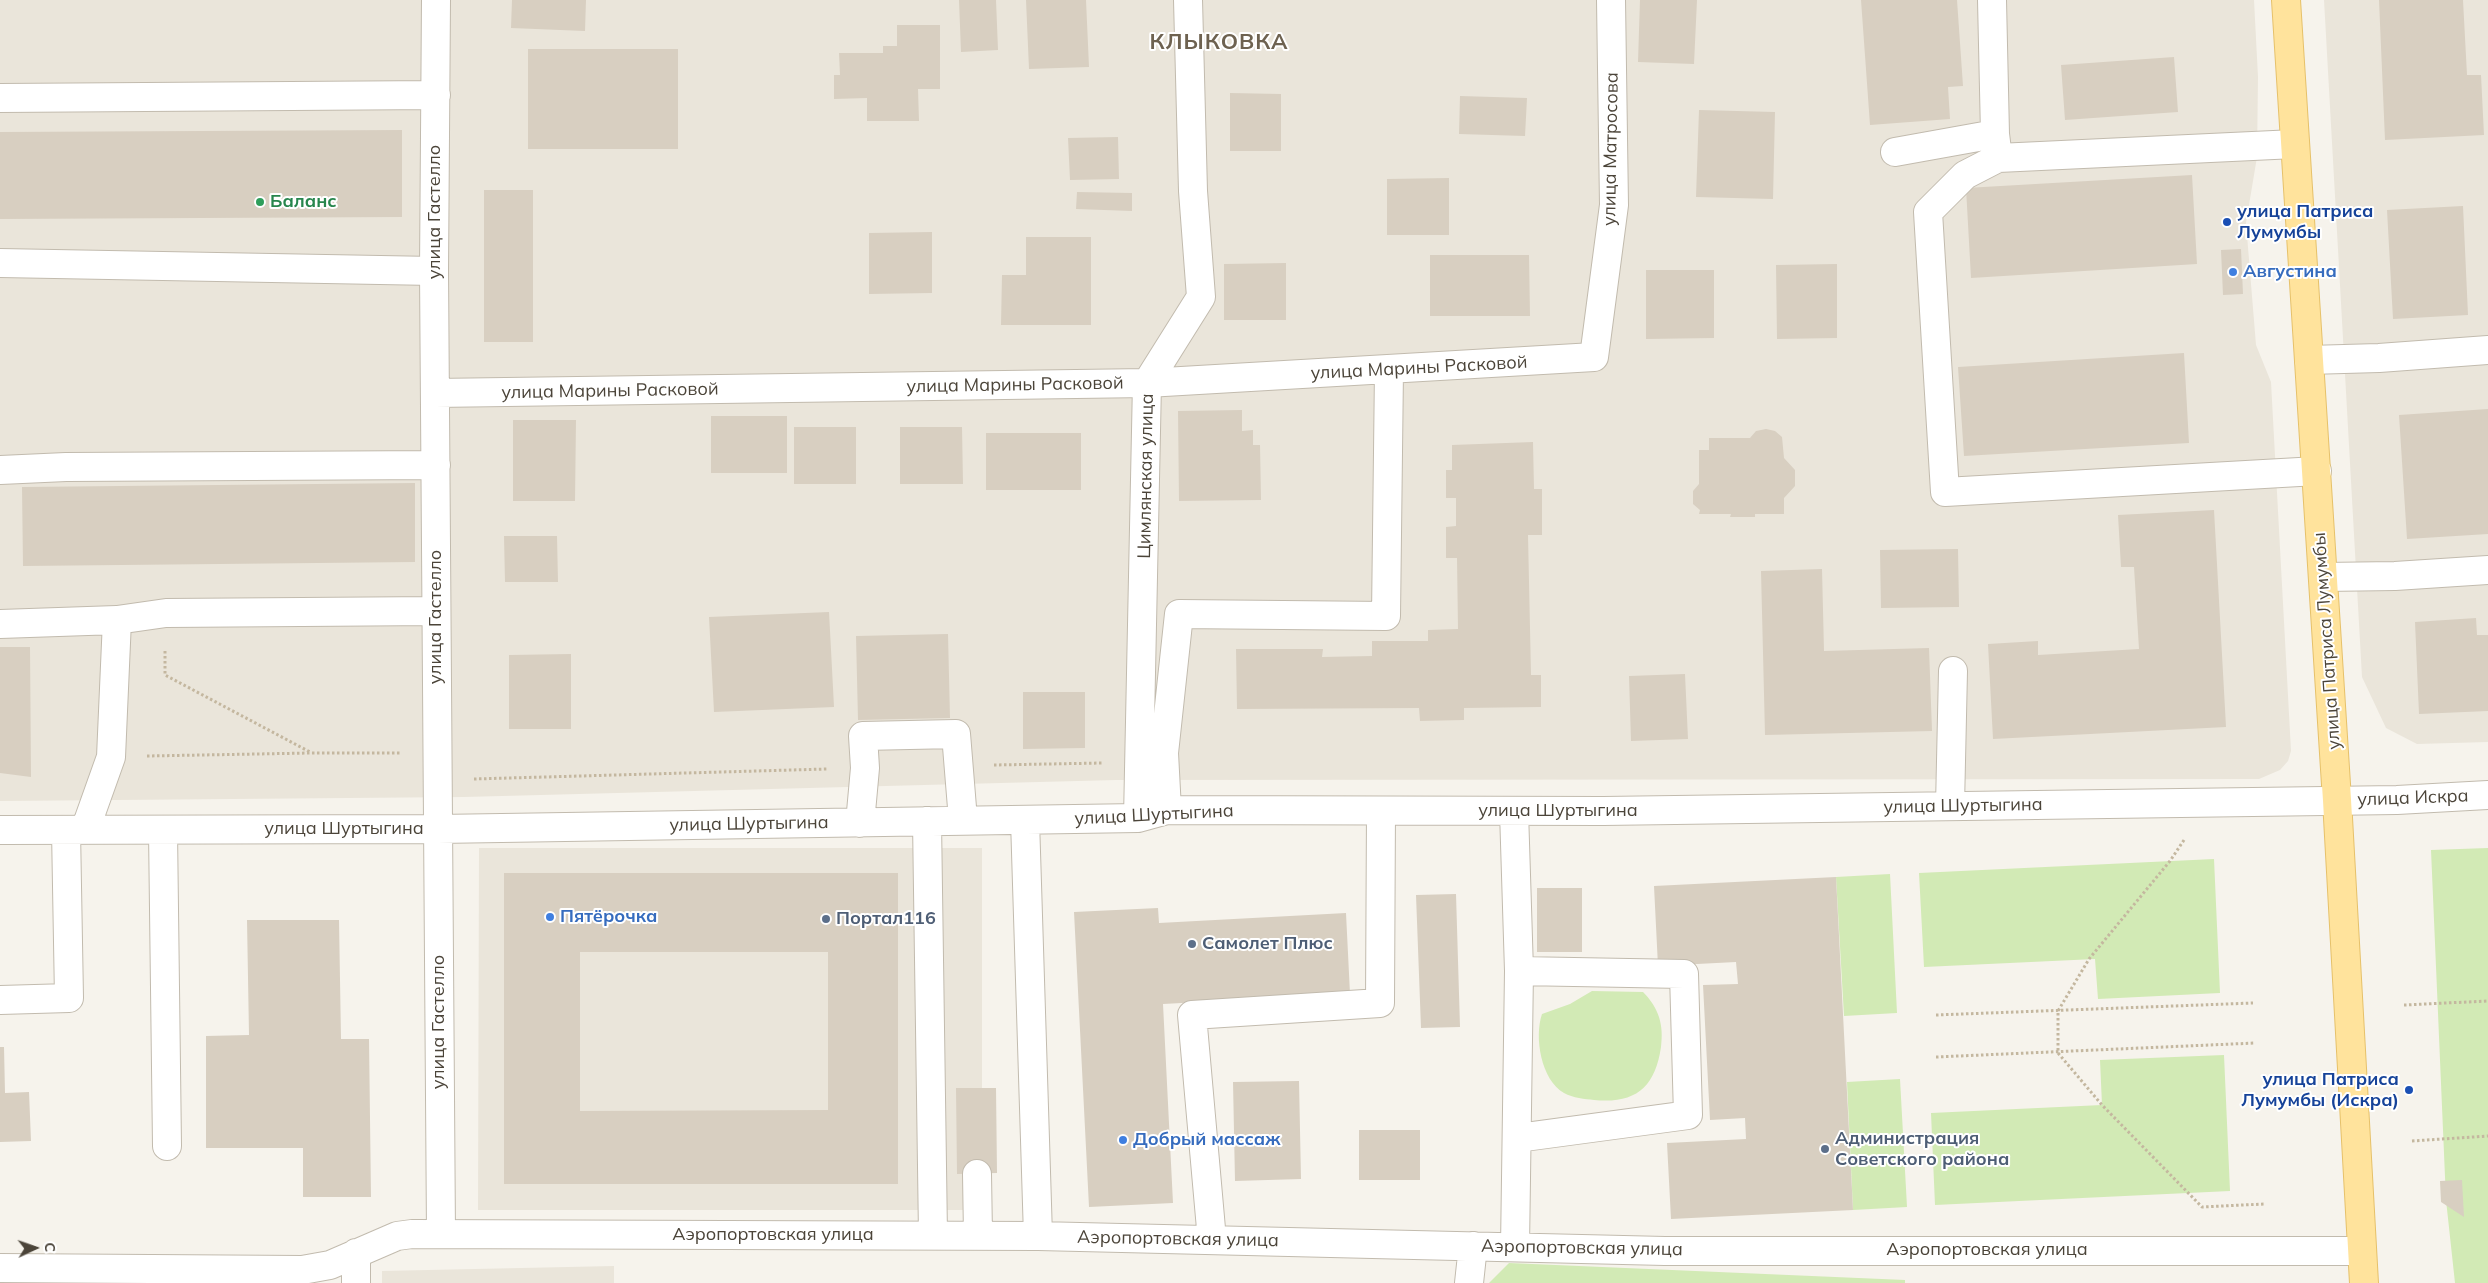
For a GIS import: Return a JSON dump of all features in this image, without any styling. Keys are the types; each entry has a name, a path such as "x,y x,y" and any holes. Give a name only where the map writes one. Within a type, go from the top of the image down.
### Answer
{"main road":[{"name":"улица Патриса Лумумбы","path":"2286,0 2317,471 2364,1283"}],"street":[{"name":"улица Гастелло","path":"436,0 434,271 441,1234"},
{"name":"Цимлянская улица","path":"1138,818 1147,383 1202,298 1193,191 1188,0"},
{"name":"улица Матросова","path":"1594,357 1614,205 1611,0"},
{"path":"1992,0 1997,146 1928,212 1946,492 2317,471"},
{"path":"0,98 436,95"},
{"path":"1895,152 1997,146 2295,144"},
{"path":"0,263 434,271"},
{"path":"2309,360 2378,358 2488,350"},
{"name":"улица Марины Расковой","path":"435,393 1147,383 1594,357"},
{"path":"1167,810 1164,753 1179,614 1386,616 1389,370"},
{"path":"0,470 76,467 436,465"},
{"path":"2323,577 2395,576 2488,570"},
{"path":"0,624 117,620 166,613 436,610"},
{"path":"0,1000 68,998 76,830 111,757 117,620"},
{"path":"1950,806 1953,671"},
{"path":"860,823 865,768 863,736 956,734 963,820"},
{"name":"улица Искра","path":"2337,800 2488,795"},
{"name":"улица Шуртыгина","path":"0,830 438,829 860,823 1138,818 1167,810 1514,811 2337,800"},
{"path":"1212,1240 1192,1015 1380,1003 1380,811"},
{"path":"1514,811 1519,971 1515,1247"},
{"path":"1025,820 1038,1236"},
{"path":"927,821 933,1235"},
{"path":"163,830 167,1146"},
{"path":"1517,1138 1688,1114 1684,974 1519,971"},
{"path":"977,1174 978,1235"},
{"name":"Аэропортовская улица","path":"0,1268 103,1276 302,1270 330,1265 397,1236 441,1234 978,1235 1665,1251 2362,1251"},
{"path":"1469,1283 1473,1246"},
{"path":"356,1253 356,1283"}],"path":[{"path":"166,613 164,676 311,753"},
{"path":"111,757 311,753 437,754 464,779 865,768"},
{"path":"958,766 1140,763"},
{"path":"2194,840 2184,839 2170,861 2088,960 2058,1011 2058,1053 2102,1105 2202,1207 2264,1204"},
{"path":"2404,1005 2488,1001"},
{"path":"1936,1015 2253,1003"},
{"path":"1936,1057 2255,1043"},
{"path":"2412,1141 2488,1136"}],"shaded area":[{"path":"0,0 2254,0 2258,77 2257,157 2246,223 2256,345 2271,382 2291,751 2288,761 2280,770 2259,779 1116,780 464,797 0,801"},
{"path":"2324,0 2488,0 2488,742 2417,744 2386,728 2362,677"},
{"path":"479,848 982,848 982,1210 478,1210"},
{"path":"614,1266 614,1283 382,1283 382,1271"}],"green space":[{"path":"2488,848 2488,1283 2455,1283 2446,1200 2431,850"},
{"path":"2214,859 2220,993 2098,999 2095,959 1924,967 1919,873"},
{"path":"1890,874 1897,1013 1844,1016 1836,877"},
{"path":"1592,991 1643,992 1657,1011 1662,1031 1658,1061 1648,1083 1632,1096 1608,1101 1571,1096 1556,1087 1545,1068 1539,1046 1542,1014 1570,1004"},
{"path":"2224,1055 2230,1191 1935,1205 1931,1113 2102,1105 2100,1060"},
{"path":"1900,1079 1907,1207 1853,1210 1847,1082"},
{"path":"1509,1263 1905,1280 1905,1283 1489,1283"}],"building":[{"path":"512,0 586,0 585,31 511,28"},
{"path":"959,0 996,0 998,50 961,52"},
{"path":"1026,0 1086,0 1089,67 1029,69"},
{"path":"1640,0 1697,0 1694,64 1638,62"},
{"path":"1861,0 1957,0 1963,86 1948,87 1950,119 1870,125"},
{"path":"2379,0 2463,0 2467,75 2481,75 2484,135 2385,140"},
{"path":"897,25 940,25 940,89 918,89 919,121 867,121 867,98 834,99 834,75 840,75 839,53 883,53 883,46 897,46"},
{"path":"528,49 678,49 678,149 528,149"},
{"path":"2174,57 2178,112 2065,120 2061,65"},
{"path":"1230,93 1281,94 1281,151 1230,151"},
{"path":"1460,96 1527,98 1525,136 1459,134"},
{"path":"1699,110 1775,112 1773,199 1696,197"},
{"path":"402,130 402,217 0,219 0,132"},
{"path":"1118,137 1119,179 1070,180 1068,138"},
{"path":"2192,175 2197,264 1971,278 1966,188"},
{"path":"1449,178 1449,235 1387,235 1387,179"},
{"path":"484,190 533,190 533,342 484,342"},
{"path":"1077,192 1132,193 1132,211 1076,209"},
{"path":"2463,206 2468,315 2393,319 2387,210"},
{"path":"932,232 932,293 869,294 869,233"},
{"path":"1026,237 1091,237 1091,325 1001,325 1002,275 1026,275"},
{"path":"2241,249 2243,294 2223,295 2221,250"},
{"path":"1430,255 1529,255 1530,316 1430,316"},
{"path":"1286,263 1286,320 1224,320 1224,264"},
{"path":"1837,264 1837,338 1777,339 1776,265"},
{"path":"1646,270 1714,270 1714,338 1646,339"},
{"path":"2184,353 2189,443 1964,456 1958,367"},
{"path":"2488,409 2488,534 2407,539 2399,415"},
{"path":"1242,410 1242,431 1253,430 1253,445 1260,445 1261,500 1179,501 1178,411"},
{"path":"711,416 787,416 787,473 711,473"},
{"path":"513,420 576,420 575,501 513,501"},
{"path":"794,427 856,427 856,484 794,484"},
{"path":"900,427 962,427 963,484 900,484"},
{"path":"1766,429 1775,431 1782,437 1784,458 1795,470 1795,486 1784,498 1784,514 1755,514 1755,517 1730,517 1731,514 1699,514 1700,510 1693,504 1693,491 1699,484 1699,450 1709,450 1709,438 1750,438 1756,431"},
{"path":"986,433 1081,433 1081,490 986,490"},
{"path":"1533,442 1534,489 1542,489 1542,535 1528,535 1531,675 1541,675 1541,707 1464,708 1464,720 1420,721 1419,708 1237,709 1236,649 1323,649 1322,657 1372,656 1372,641 1428,641 1428,630 1458,629 1457,558 1446,558 1446,527 1456,526 1456,498 1446,498 1446,470 1452,470 1452,445"},
{"path":"415,483 415,562 23,566 22,487"},
{"path":"2214,510 2226,727 1993,739 1988,644 2038,641 2038,655 2139,649 2134,567 2121,567 2118,515"},
{"path":"504,536 557,536 558,582 505,582"},
{"path":"1958,549 1959,607 1881,608 1880,550"},
{"path":"1822,569 1824,651 1929,648 1932,731 1765,735 1761,571"},
{"path":"829,612 834,707 714,712 709,617"},
{"path":"2476,618 2477,635 2488,635 2488,711 2419,714 2415,622"},
{"path":"948,634 950,718 858,720 856,636"},
{"path":"0,647 30,647 31,777 0,773"},
{"path":"571,654 571,729 509,729 509,655"},
{"path":"1685,674 1688,739 1631,741 1629,676"},
{"path":"1023,692 1085,692 1085,748 1023,749"},
{"path":"504,873 898,873 898,1184 504,1184","holes":["580,952 828,952 828,1110 580,1111"]},
{"path":"1836,877 1853,1210 1671,1219 1667,1143 1746,1139 1745,1118 1710,1120 1703,985 1738,984 1736,962 1658,966 1654,886"},
{"path":"1537,888 1582,888 1582,952 1537,952"},
{"path":"1456,894 1460,1027 1421,1028 1416,895"},
{"path":"1158,908 1159,923 1346,913 1350,994 1163,1004 1173,1203 1089,1207 1074,912"},
{"path":"247,920 339,920 341,1039 369,1039 371,1197 303,1197 303,1148 206,1148 206,1036 249,1035"},
{"path":"0,1047 4,1047 5,1093 29,1092 31,1141 0,1142"},
{"path":"1299,1081 1301,1179 1235,1181 1233,1082"},
{"path":"956,1088 996,1088 997,1173 957,1174"},
{"path":"1359,1130 1420,1130 1420,1180 1359,1180"},
{"path":"2462,1180 2464,1217 2441,1202 2440,1181"}],"place":[{"name":"Баланс","path":"260,202"},
{"name":"улица Патриса Лумумбы","path":"2227,222"},
{"name":"Августина","path":"2233,272"},
{"name":"Пятёрочка","path":"550,917"},
{"name":"Портал116","path":"826,919"},
{"name":"Самолет Плюс","path":"1192,944"},
{"name":"улица Патриса Лумумбы (Искра)","path":"2409,1090"},
{"name":"Добрый массаж","path":"1123,1140"},
{"name":"Администрация Советского района","path":"1825,1149"}],"district":[{"name":"КЛЫКОВКА","path":"1219,42"}]}
